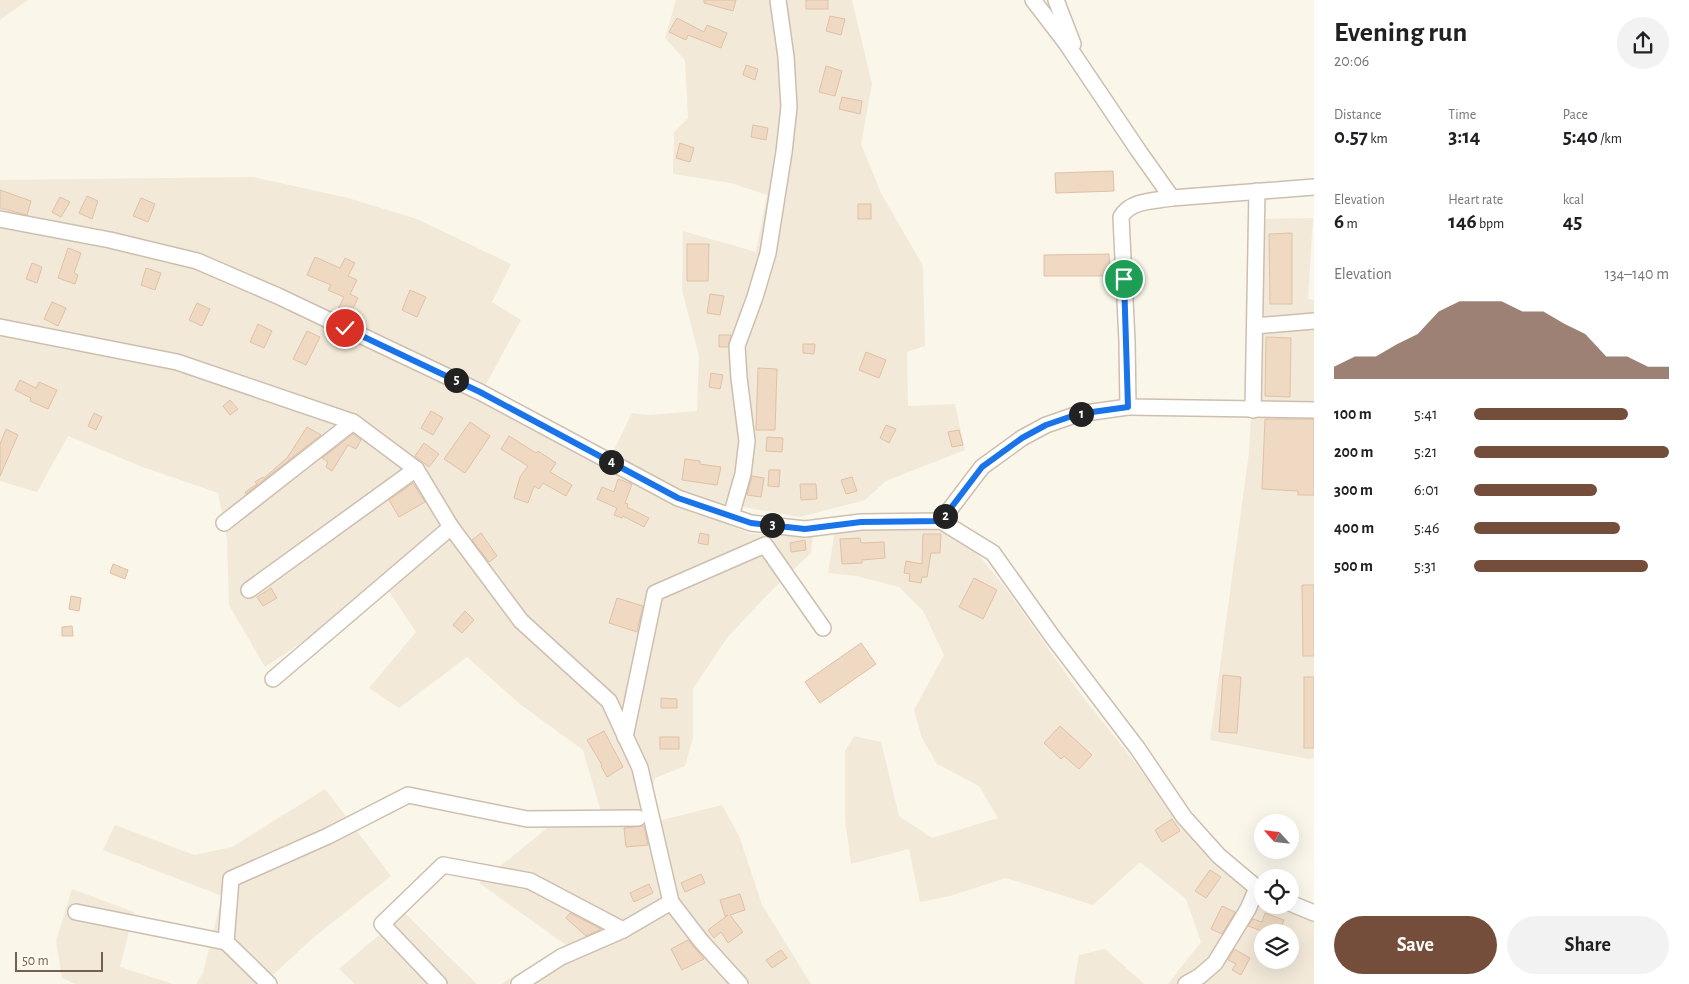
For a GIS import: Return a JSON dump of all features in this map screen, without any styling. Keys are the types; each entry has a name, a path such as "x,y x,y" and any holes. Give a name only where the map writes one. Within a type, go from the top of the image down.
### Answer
{"street":[{"path":"731,516 743,474 747,441 737,346 755,297 768,253 789,107 786,57 778,0"},
{"path":"1033,0 1066,43 1172,198"},
{"path":"1056,0 1081,67"},
{"path":"1128,407 1121,217 1124,211 1132,205 1172,198 1314,187"},
{"path":"1253,410 1257,191"},
{"path":"0,219 110,240 197,261 278,296 480,392 678,498 751,523 805,529 861,522 941,521 993,552 1052,636 1138,749 1184,817 1219,856 1254,885"},
{"path":"1255,326 1314,321"},
{"path":"0,327 177,362 353,422 416,469 451,527 521,621 609,701 640,768 671,902 740,984"},
{"path":"941,521 982,467 1022,438 1046,425 1078,414 1128,407 1314,410"},
{"path":"224,523 353,422"},
{"path":"250,590 416,469"},
{"path":"273,679 451,527"},
{"path":"625,737 654,593 765,545 823,628"},
{"path":"226,942 231,879 328,836 408,795 527,819 638,818"},
{"path":"439,984 382,924 443,865 530,881 623,930"},
{"path":"1204,984 1254,900"},
{"path":"519,984 560,957 623,930 671,902"},
{"path":"1299,907 1314,913"},
{"path":"76,912 226,942 269,984"},
{"path":"1186,984 1200,976 1216,962"}],"shaded area":[{"path":"0,0 28,0 0,20"},
{"path":"676,0 852,0 872,84 861,144 881,193 923,266 925,346 907,352 908,406 955,404 965,450 886,481 865,500 800,517 698,499 612,454 632,413 649,415 697,411 699,356 682,290 683,231 756,252 767,195 731,183 673,174 674,132 688,118 685,60 665,38"},
{"path":"253,177 348,198 417,219 511,264 492,302 521,320 479,397 646,491 751,534 813,534 811,553 767,595 727,638 693,689 693,738 685,766 655,778 646,814 601,812 583,750 521,705 467,657 399,708 369,688 416,632 388,590 328,625 265,667 229,605 227,539 218,493 140,466 68,436 37,492 0,481 0,180"},
{"path":"1313,218 1308,299 1314,300 1314,758 1309,759 1210,740 1249,452 1262,219"},
{"path":"926,526 966,539 1006,589 1079,692 1191,833 1254,893 1254,914 1299,914 1299,911 1314,916 1314,984 1168,984 1201,942 1186,899 1140,862 1093,905 1006,878 950,896 920,902 909,849 851,864 845,820 845,751 854,736 881,742 899,816 932,838 998,818 979,786 937,764 922,738 914,710 944,655 923,611 899,587 856,576 828,573 835,531"},
{"path":"325,789 391,876 313,938 263,984 196,984 203,973 222,896 103,850 115,825 194,855 232,847"},
{"path":"722,805 739,836 762,905 811,984 501,984 566,945 479,883 556,821 650,823"},
{"path":"72,889 134,912 120,967 173,984 75,984 62,978 56,941"},
{"path":"405,913 477,984 355,984 339,969"},
{"path":"1105,949 1144,984 1074,984 1079,955"}],"building":[{"path":"704,0 736,0 733,11 704,3"},
{"path":"806,0 828,0 828,9 806,9"},
{"path":"830,16 845,19 841,35 826,31"},
{"path":"677,18 704,32 707,25 727,33 721,48 688,35 686,40 669,32"},
{"path":"746,65 758,69 755,80 743,75"},
{"path":"826,66 842,71 835,96 819,92"},
{"path":"842,97 862,101 860,114 839,109"},
{"path":"753,125 768,128 766,140 751,137"},
{"path":"680,143 694,148 690,162 676,158"},
{"path":"1113,171 1114,191 1056,193 1055,173"},
{"path":"0,190 31,201 27,215 0,208"},
{"path":"87,196 98,201 92,219 79,213"},
{"path":"60,197 70,202 61,217 52,212"},
{"path":"141,198 155,204 148,222 133,216"},
{"path":"858,204 871,204 871,219 858,219"},
{"path":"1292,233 1292,304 1270,304 1269,234"},
{"path":"687,244 709,244 708,281 687,281"},
{"path":"68,248 81,253 74,273 78,275 75,284 58,278"},
{"path":"1109,254 1110,276 1044,276 1044,255"},
{"path":"315,257 340,268 345,258 355,263 348,276 357,280 350,294 358,298 349,317 337,311 344,297 328,290 331,285 307,275"},
{"path":"32,263 42,267 37,283 26,279"},
{"path":"146,268 161,273 155,290 141,285"},
{"path":"410,290 426,297 417,317 402,310"},
{"path":"710,294 724,296 720,315 707,313"},
{"path":"52,302 66,308 58,326 44,319"},
{"path":"197,303 210,309 202,326 189,320"},
{"path":"258,324 272,331 264,348 250,342"},
{"path":"307,331 320,337 306,365 293,359"},
{"path":"719,335 731,335 728,347 719,347"},
{"path":"1266,337 1291,338 1290,397 1265,396"},
{"path":"803,344 815,344 814,354 803,353"},
{"path":"866,352 886,360 879,378 859,370"},
{"path":"758,368 777,369 775,430 756,430"},
{"path":"711,373 723,375 720,389 709,387"},
{"path":"20,380 36,388 39,382 57,390 48,409 30,401 31,398 15,390"},
{"path":"230,400 238,409 230,415 223,406"},
{"path":"431,411 443,418 433,435 421,428"},
{"path":"94,413 102,417 96,430 88,426"},
{"path":"1265,419 1314,419 1314,495 1298,495 1298,491 1262,489"},
{"path":"470,422 490,436 465,473 444,459"},
{"path":"886,425 896,429 889,443 880,438"},
{"path":"307,427 321,435 246,494 245,492 257,484 255,482 264,478 287,458"},
{"path":"6,429 18,435 0,476 0,444"},
{"path":"959,430 963,445 952,447 948,432"},
{"path":"353,434 361,440 356,449 348,445 332,471 326,467 328,462 322,458"},
{"path":"509,436 556,463 550,472 572,485 566,496 543,483 539,489 534,486 528,503 514,498 520,477 528,466 501,449"},
{"path":"767,437 783,438 782,452 766,451"},
{"path":"424,443 439,454 429,467 415,456"},
{"path":"685,459 700,461 700,464 721,467 717,485 682,480"},
{"path":"769,470 780,470 779,487 768,486"},
{"path":"752,476 764,478 761,497 747,495"},
{"path":"852,477 857,491 846,494 841,480"},
{"path":"618,479 632,484 625,503 628,504 627,507 649,518 644,527 623,516 622,518 614,515 617,508 597,499 602,487 614,492"},
{"path":"413,483 425,502 399,517 389,500"},
{"path":"800,484 816,484 817,499 801,500"},
{"path":"481,533 497,556 489,562 472,540"},
{"path":"700,533 709,535 708,545 698,543"},
{"path":"923,534 941,534 940,553 931,553 927,577 922,577 921,583 909,581 910,574 904,573 906,561 922,564"},
{"path":"860,538 861,543 884,542 885,558 862,560 862,563 842,564 840,539"},
{"path":"805,540 806,550 791,552 790,543"},
{"path":"113,564 128,570 125,579 110,573"},
{"path":"974,578 997,590 983,619 959,607"},
{"path":"1302,585 1314,585 1314,656 1303,656"},
{"path":"271,588 277,598 263,606 257,597"},
{"path":"71,596 81,598 79,611 69,609"},
{"path":"617,598 643,606 637,632 609,623"},
{"path":"465,611 474,620 462,633 453,625"},
{"path":"72,626 73,636 62,636 62,627"},
{"path":"861,643 876,664 820,703 805,682"},
{"path":"1223,675 1241,677 1237,733 1219,732"},
{"path":"1304,677 1314,677 1314,748 1304,748"},
{"path":"661,698 677,699 677,708 661,708"},
{"path":"1060,726 1092,755 1079,769 1064,756 1061,759 1044,743"},
{"path":"604,731 623,767 607,777 587,740"},
{"path":"660,737 679,737 679,749 660,749"},
{"path":"1172,819 1180,831 1162,842 1155,830"},
{"path":"644,826 648,845 626,847 624,828"},
{"path":"1210,870 1221,877 1206,898 1195,891"},
{"path":"701,874 705,883 685,892 681,883"},
{"path":"649,884 653,893 634,902 630,893"},
{"path":"740,894 745,910 730,915 743,932 728,943 721,932 714,938 708,930 728,915 725,916 720,900"},
{"path":"1222,906 1235,912 1222,934 1211,929"},
{"path":"570,913 601,929 586,936 566,918"},
{"path":"1265,914 1284,920 1282,924 1254,924 1254,928 1248,926 1253,919 1262,922"},
{"path":"688,940 704,959 682,970 671,949"},
{"path":"1234,949 1250,958 1241,975 1232,970 1236,964 1228,960"},
{"path":"781,950 787,958 772,968 766,960"}],"route":[{"path":"345,328 480,392 678,498 751,523 805,529 861,522 941,521 982,467 1022,438 1046,425 1078,414 1128,407 1124,279"}]}
